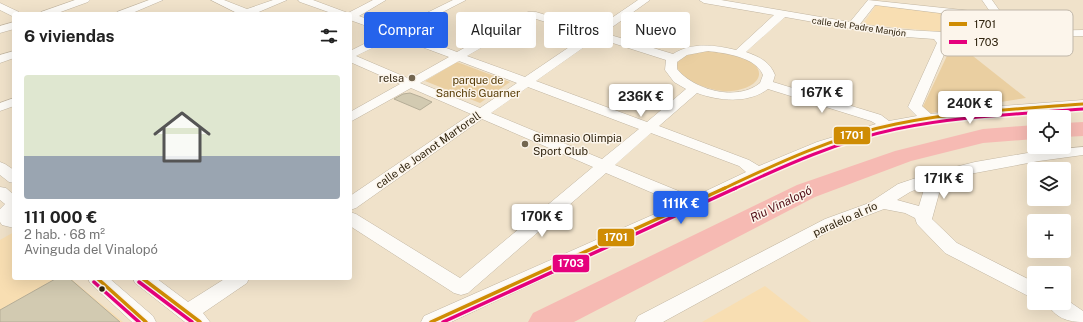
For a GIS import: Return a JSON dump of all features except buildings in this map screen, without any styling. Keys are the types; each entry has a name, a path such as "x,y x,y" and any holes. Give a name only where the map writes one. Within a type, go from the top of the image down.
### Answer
{"street":[{"path":"0,5 12,0"},
{"path":"51,12 85,0"},
{"path":"216,0 243,12"},
{"path":"252,12 282,0"},
{"path":"303,0 338,12"},
{"path":"352,15 381,0"},
{"path":"438,12 462,0"},
{"name":"calle de Joanot Martorell","path":"613,22 645,0"},
{"name":"calle del Padre Manjón","path":"704,0 852,27 893,33 941,36"},
{"path":"987,0 994,10"},
{"path":"125,12 149,1"},
{"path":"852,27 873,1 944,10"},
{"path":"0,5 12,12"},
{"path":"352,117 532,14 544,18"},
{"path":"739,53 782,14"},
{"path":"352,17 364,22"},
{"path":"0,30 12,26"},
{"name":"calle del Padre Manjón","path":"1073,33 1083,33"},
{"path":"937,36 941,41"},
{"path":"613,39 673,58"},
{"path":"352,56 367,48"},
{"path":"432,48 744,164 758,173"},
{"name":"calle de Joanot Martorell","path":"352,203 576,48"},
{"path":"928,118 915,107 941,48"},
{"path":"693,49 724,49 739,53 760,63 766,70 768,77 766,84 759,90 746,94 729,96 711,94 694,89 675,77 670,71 670,64 673,58 681,53 693,49"},
{"path":"0,59 12,55"},
{"path":"352,58 675,196 687,206"},
{"path":"766,84 876,118 887,126"},
{"path":"461,288 694,89"},
{"path":"0,107 12,103"},
{"path":"431,322 817,147 887,126 928,118 959,113 1083,104"},
{"name":"paralelo al río","path":"645,322 831,223 875,207 904,188 936,176 1039,156 1083,151"},
{"path":"936,176 923,220 951,248 1027,287"},
{"path":"0,192 12,202"},
{"path":"882,203 909,208 924,215"},
{"path":"8,224 5,214 12,206"},
{"path":"352,219 461,288 470,305"},
{"path":"98,280 146,322"},
{"path":"145,280 195,317 238,280"},
{"path":"1067,310 1083,322"}],"shaded area":[{"path":"877,4 941,11 941,32 863,24"},
{"path":"12,233 12,280 72,280 123,322 0,322 0,240"},
{"path":"765,286 811,322 702,322"}],"green space":[{"path":"702,51 730,54 739,56 749,61 756,66 759,71 759,76 756,82 742,89 731,91 719,91 694,83 684,76 678,69 678,62 685,56"},
{"path":"947,56 973,56 1026,98 919,115"},
{"name":"parque de Sanchís Guarner","path":"457,62 510,82 480,103 425,81"}],"waterway":[{"name":"Riu Vinalopó","path":"1071,130 1083,129"},
{"name":"Riu Vinalopó","path":"544,322 806,191 903,156 983,136 1027,133"}],"transit line":[{"name":"1701","path":"431,322 777,164 846,137 895,124 948,115 1083,104"},
{"name":"1703","path":"443,322 779,168 847,142 896,129 949,120 1083,109"},
{"name":"1701","path":"99,280 146,322"},
{"name":"1701","path":"145,280 200,322"},
{"name":"1703","path":"94,282 139,322"},
{"name":"1703","path":"139,282 192,322"}],"place":[{"name":"relsa","path":"412,78"},
{"name":"Gimnasio Olimpia Sport Club","path":"525,144"}]}
